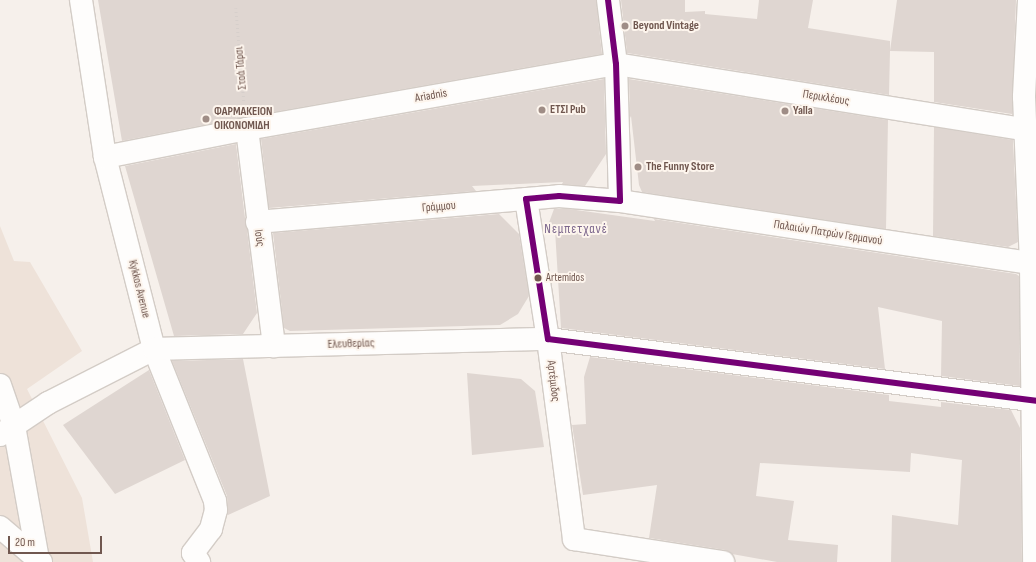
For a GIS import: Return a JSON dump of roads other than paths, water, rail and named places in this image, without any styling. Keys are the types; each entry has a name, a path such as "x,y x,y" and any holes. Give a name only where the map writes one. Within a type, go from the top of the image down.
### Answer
{"street":[{"name":"Kykkos Avenue","path":"81,0 105,157 154,349 215,501 216,510 211,529 193,553 199,562"},
{"path":"608,0 616,64 620,201"},
{"path":"1029,0 1024,98 1031,130 1034,562"},
{"name":"Ariadnis","path":"105,157 247,129 616,64"},
{"name":"Περικλέους","path":"616,64 1031,130"},
{"name":"Ιούς","path":"247,129 257,222 274,346"},
{"name":"Γράμμου","path":"257,222 559,196 620,201"},
{"name":"Αρτέμιδος","path":"526,199 548,339 574,539 723,562"},
{"name":"Παλαιών Πατρών Γερμανού","path":"620,201 1033,264"},
{"name":"Ελευθερίας","path":"154,349 548,339 1034,400"},
{"path":"7,431 48,403 154,349"},
{"path":"0,384 7,431 39,560"},
{"path":"0,527 39,560"}],"place":[{"name":"Beyond Vintage","path":"625,26"},
{"name":"ΕΤΣΙ Pub","path":"542,110"},
{"name":"Yalla","path":"785,111"},
{"name":"ΦΑΡΜΑΚΕΙΟΝ ΟΙΚΟΝΟΜΙΔΗ","path":"206,119"},
{"name":"The Funny Store","path":"638,167"},
{"name":"Artemidos","path":"538,278"}],"district":[{"name":"Νεμπετχανέ","path":"576,229"}]}
